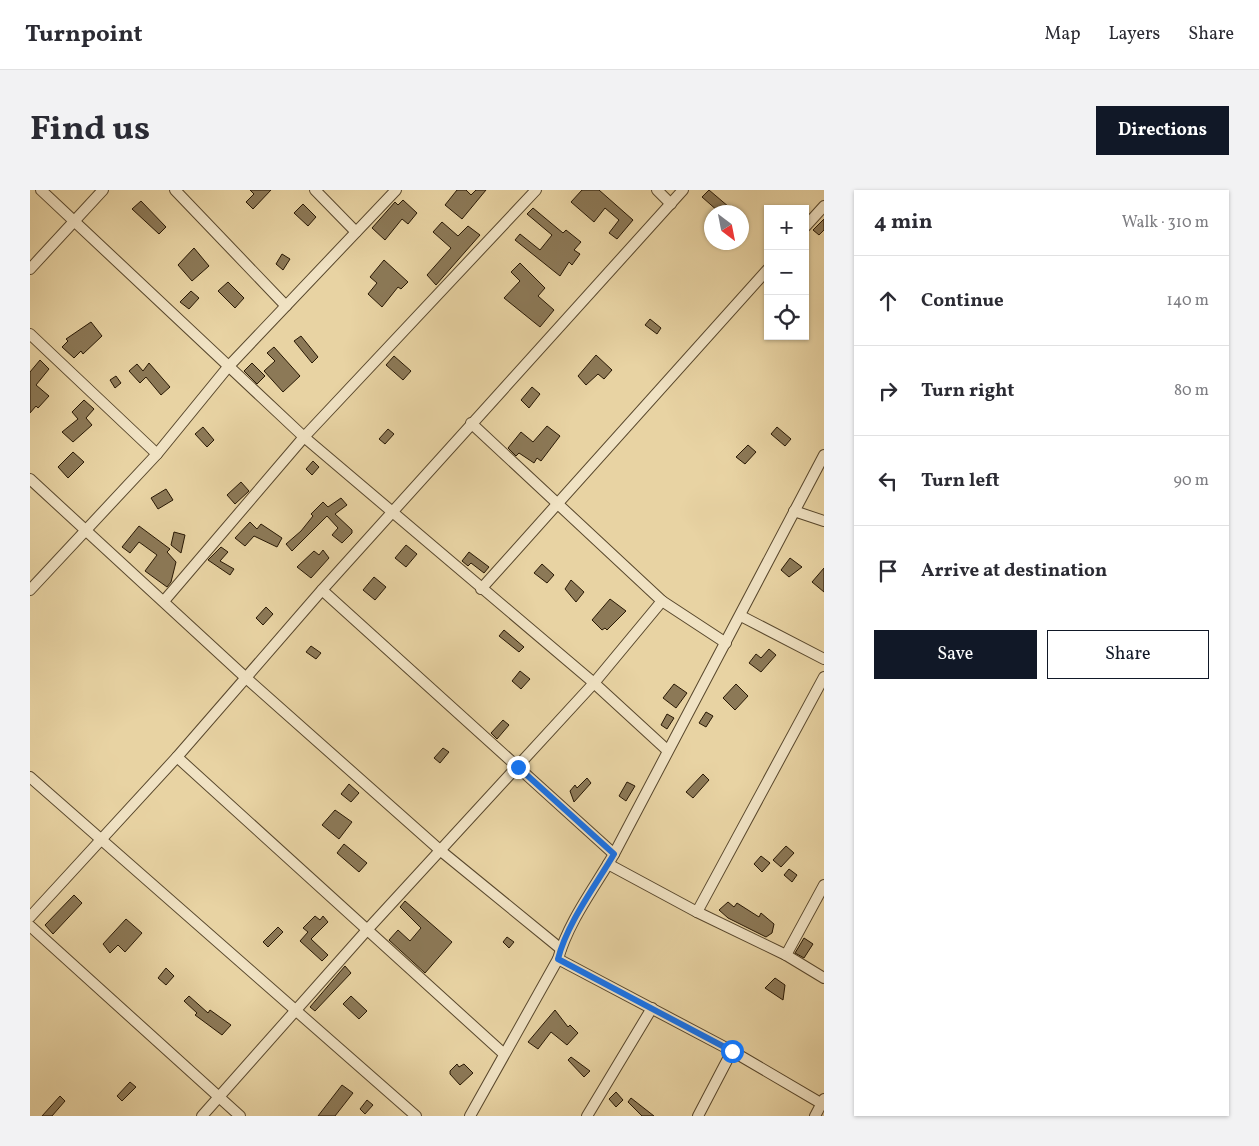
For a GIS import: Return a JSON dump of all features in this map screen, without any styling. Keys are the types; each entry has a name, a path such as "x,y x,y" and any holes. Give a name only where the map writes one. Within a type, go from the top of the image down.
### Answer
{"street":[{"path":"41,190 304,437 594,683 667,750"},
{"path":"30,269 103,190"},
{"path":"175,190 286,306"},
{"path":"315,190 356,232"},
{"path":"30,590 157,454 228,367 396,190"},
{"path":"164,601 304,437 536,190"},
{"path":"657,190 671,204"},
{"path":"30,917 177,757 245,677 471,423 683,190"},
{"path":"809,223 824,206"},
{"path":"481,589 764,273"},
{"path":"30,334 157,454"},
{"path":"471,423 662,601 726,643"},
{"path":"470,1116 614,854 667,750 741,616 824,455"},
{"path":"30,479 245,677 559,954 652,1008 823,1102 815,1116"},
{"path":"794,511 824,521"},
{"path":"322,590 614,854"},
{"path":"202,1116 368,930 594,683 662,601"},
{"path":"741,616 824,658"},
{"path":"697,912 824,678"},
{"path":"177,757 504,1054"},
{"path":"30,777 100,841 416,1116"},
{"path":"608,864 697,912 786,955 824,978"},
{"path":"786,955 824,885"},
{"path":"30,926 240,1116"},
{"path":"587,1116 652,1008"},
{"path":"698,1116 732,1051"}],"building":[{"path":"250,190 271,190 253,209 246,202 254,194"},
{"path":"457,190 466,190 471,195 476,190 486,190 462,219 445,205"},
{"path":"582,190 599,190 633,220 617,239 609,233 619,220 605,208 594,222 571,202"},
{"path":"709,190 727,205 711,205 702,197"},
{"path":"403,200 417,213 408,224 402,219 385,240 372,228 395,202 398,205"},
{"path":"141,201 166,227 159,234 132,209"},
{"path":"303,204 316,217 308,226 294,213"},
{"path":"533,208 563,233 566,230 581,242 574,250 580,254 572,265 569,262 560,276 515,240 520,234 540,250 552,235 527,214"},
{"path":"824,219 824,230 819,235 813,230"},
{"path":"442,222 458,236 468,226 480,235 436,285 427,275 451,248 433,232"},
{"path":"194,248 209,266 192,281 178,265"},
{"path":"282,254 290,259 283,270 276,264"},
{"path":"384,260 408,282 401,289 398,287 382,307 368,294 377,283 370,277"},
{"path":"520,263 545,288 538,296 554,310 540,327 504,298 520,281 511,272"},
{"path":"228,282 244,298 235,308 218,291"},
{"path":"191,291 199,298 189,309 180,302"},
{"path":"650,319 661,328 657,334 645,325"},
{"path":"91,322 102,336 83,354 81,351 74,358 62,347 68,341 66,339"},
{"path":"301,336 318,357 312,363 294,341"},
{"path":"274,347 300,376 283,392 264,371 275,361 267,353"},
{"path":"596,355 612,370 604,379 598,374 586,385 578,376"},
{"path":"394,356 411,371 403,380 386,365"},
{"path":"40,360 49,369 36,385 49,396 38,408 36,406 30,413 30,372"},
{"path":"149,363 170,387 161,395 146,377 140,383 129,371 137,364 143,371"},
{"path":"252,363 265,376 257,384 244,371"},
{"path":"116,376 121,383 115,388 110,380"},
{"path":"532,387 540,394 529,408 521,400"},
{"path":"84,400 94,409 86,418 92,425 73,442 62,432 78,419 72,412"},
{"path":"547,426 560,436 541,461 537,458 534,463 519,453 516,456 508,448 521,432 533,442"},
{"path":"203,427 214,440 207,447 195,434"},
{"path":"777,427 791,439 785,446 771,434"},
{"path":"388,429 394,434 385,444 379,439"},
{"path":"748,445 756,452 745,464 736,457"},
{"path":"73,452 84,462 68,478 58,467"},
{"path":"313,461 319,467 312,475 306,469"},
{"path":"241,482 249,491 235,504 227,495"},
{"path":"166,489 173,500 158,509 151,498"},
{"path":"341,498 347,505 335,514 352,530 352,533 342,543 332,535 338,528 327,516 292,551 286,544 301,531 313,516 311,514 323,502 328,507"},
{"path":"250,522 257,529 261,524 282,538 277,547 254,536 245,546 235,538"},
{"path":"139,526 170,549 167,552 176,562 171,582 167,587 145,571 157,555 139,542 130,553 122,547"},
{"path":"174,532 185,535 181,553 171,545"},
{"path":"406,545 417,554 406,567 395,558"},
{"path":"221,547 228,552 220,561 234,569 230,575 208,560"},
{"path":"323,550 329,558 311,578 297,567 314,551 319,555"},
{"path":"469,552 489,567 484,573 471,563 468,566 462,561"},
{"path":"790,558 802,567 789,577 781,570"},
{"path":"542,564 554,575 547,583 534,573"},
{"path":"824,568 824,592 812,582"},
{"path":"374,577 386,587 375,600 363,590"},
{"path":"571,580 584,592 576,602 565,589"},
{"path":"610,599 626,611 607,630 605,628 602,630 592,620"},
{"path":"266,607 273,614 263,625 256,618"},
{"path":"504,630 524,647 519,652 499,636"},
{"path":"311,646 321,653 316,659 306,652"},
{"path":"769,649 776,655 761,672 749,663 756,654 761,658"},
{"path":"520,671 530,679 521,689 512,681"},
{"path":"674,684 687,693 676,708 663,698"},
{"path":"736,684 748,696 735,710 723,698"},
{"path":"706,712 713,716 706,727 699,723"},
{"path":"667,714 674,718 667,729 661,725"},
{"path":"503,720 509,725 497,739 491,733"},
{"path":"443,748 449,752 440,763 434,758"},
{"path":"703,774 709,780 693,798 686,792"},
{"path":"587,778 591,783 574,802 570,791 575,785 577,788"},
{"path":"627,782 635,786 626,801 619,796"},
{"path":"349,784 359,793 351,802 341,794"},
{"path":"335,810 352,822 339,839 322,825"},
{"path":"344,844 367,863 359,872 337,853"},
{"path":"786,846 794,853 781,867 773,860"},
{"path":"761,856 770,863 762,872 754,864"},
{"path":"789,869 797,875 792,882 784,875"},
{"path":"74,895 82,903 53,934 45,925"},
{"path":"405,901 452,942 425,973 389,940 398,930 410,941 421,928 400,907"},
{"path":"728,902 734,907 737,903 759,917 761,913 774,924 772,933 766,937 728,918 719,910"},
{"path":"315,916 320,920 323,916 328,922 311,939 328,955 322,961 300,941 308,932 303,928"},
{"path":"126,919 142,933 125,952 118,945 110,953 103,944"},
{"path":"278,927 283,932 268,947 263,942"},
{"path":"507,937 514,942 509,948 503,942"},
{"path":"804,938 813,944 804,958 795,953"},
{"path":"345,966 351,973 315,1011 310,1007"},
{"path":"166,968 174,976 166,985 158,978"},
{"path":"775,978 785,985 783,1000 765,988"},
{"path":"189,996 208,1013 210,1010 231,1025 222,1035 195,1015 197,1013 184,1001"},
{"path":"351,996 367,1011 359,1019 343,1004"},
{"path":"555,1010 568,1027 570,1025 578,1033 567,1045 551,1032 538,1049 528,1042"},
{"path":"571,1057 590,1071 584,1077 568,1060"},
{"path":"457,1064 459,1067 464,1064 473,1073 460,1085 450,1074 450,1071"},
{"path":"130,1082 136,1087 122,1101 117,1096"},
{"path":"342,1085 353,1093 335,1116 318,1116"},
{"path":"616,1092 623,1100 616,1107 609,1099"},
{"path":"60,1096 65,1101 52,1116 42,1116"},
{"path":"631,1098 654,1116 642,1116 628,1102"},
{"path":"367,1100 373,1105 365,1114 360,1109"}],"route":[{"path":"518,767 614,854 560,949 558,959 732,1051"}]}
